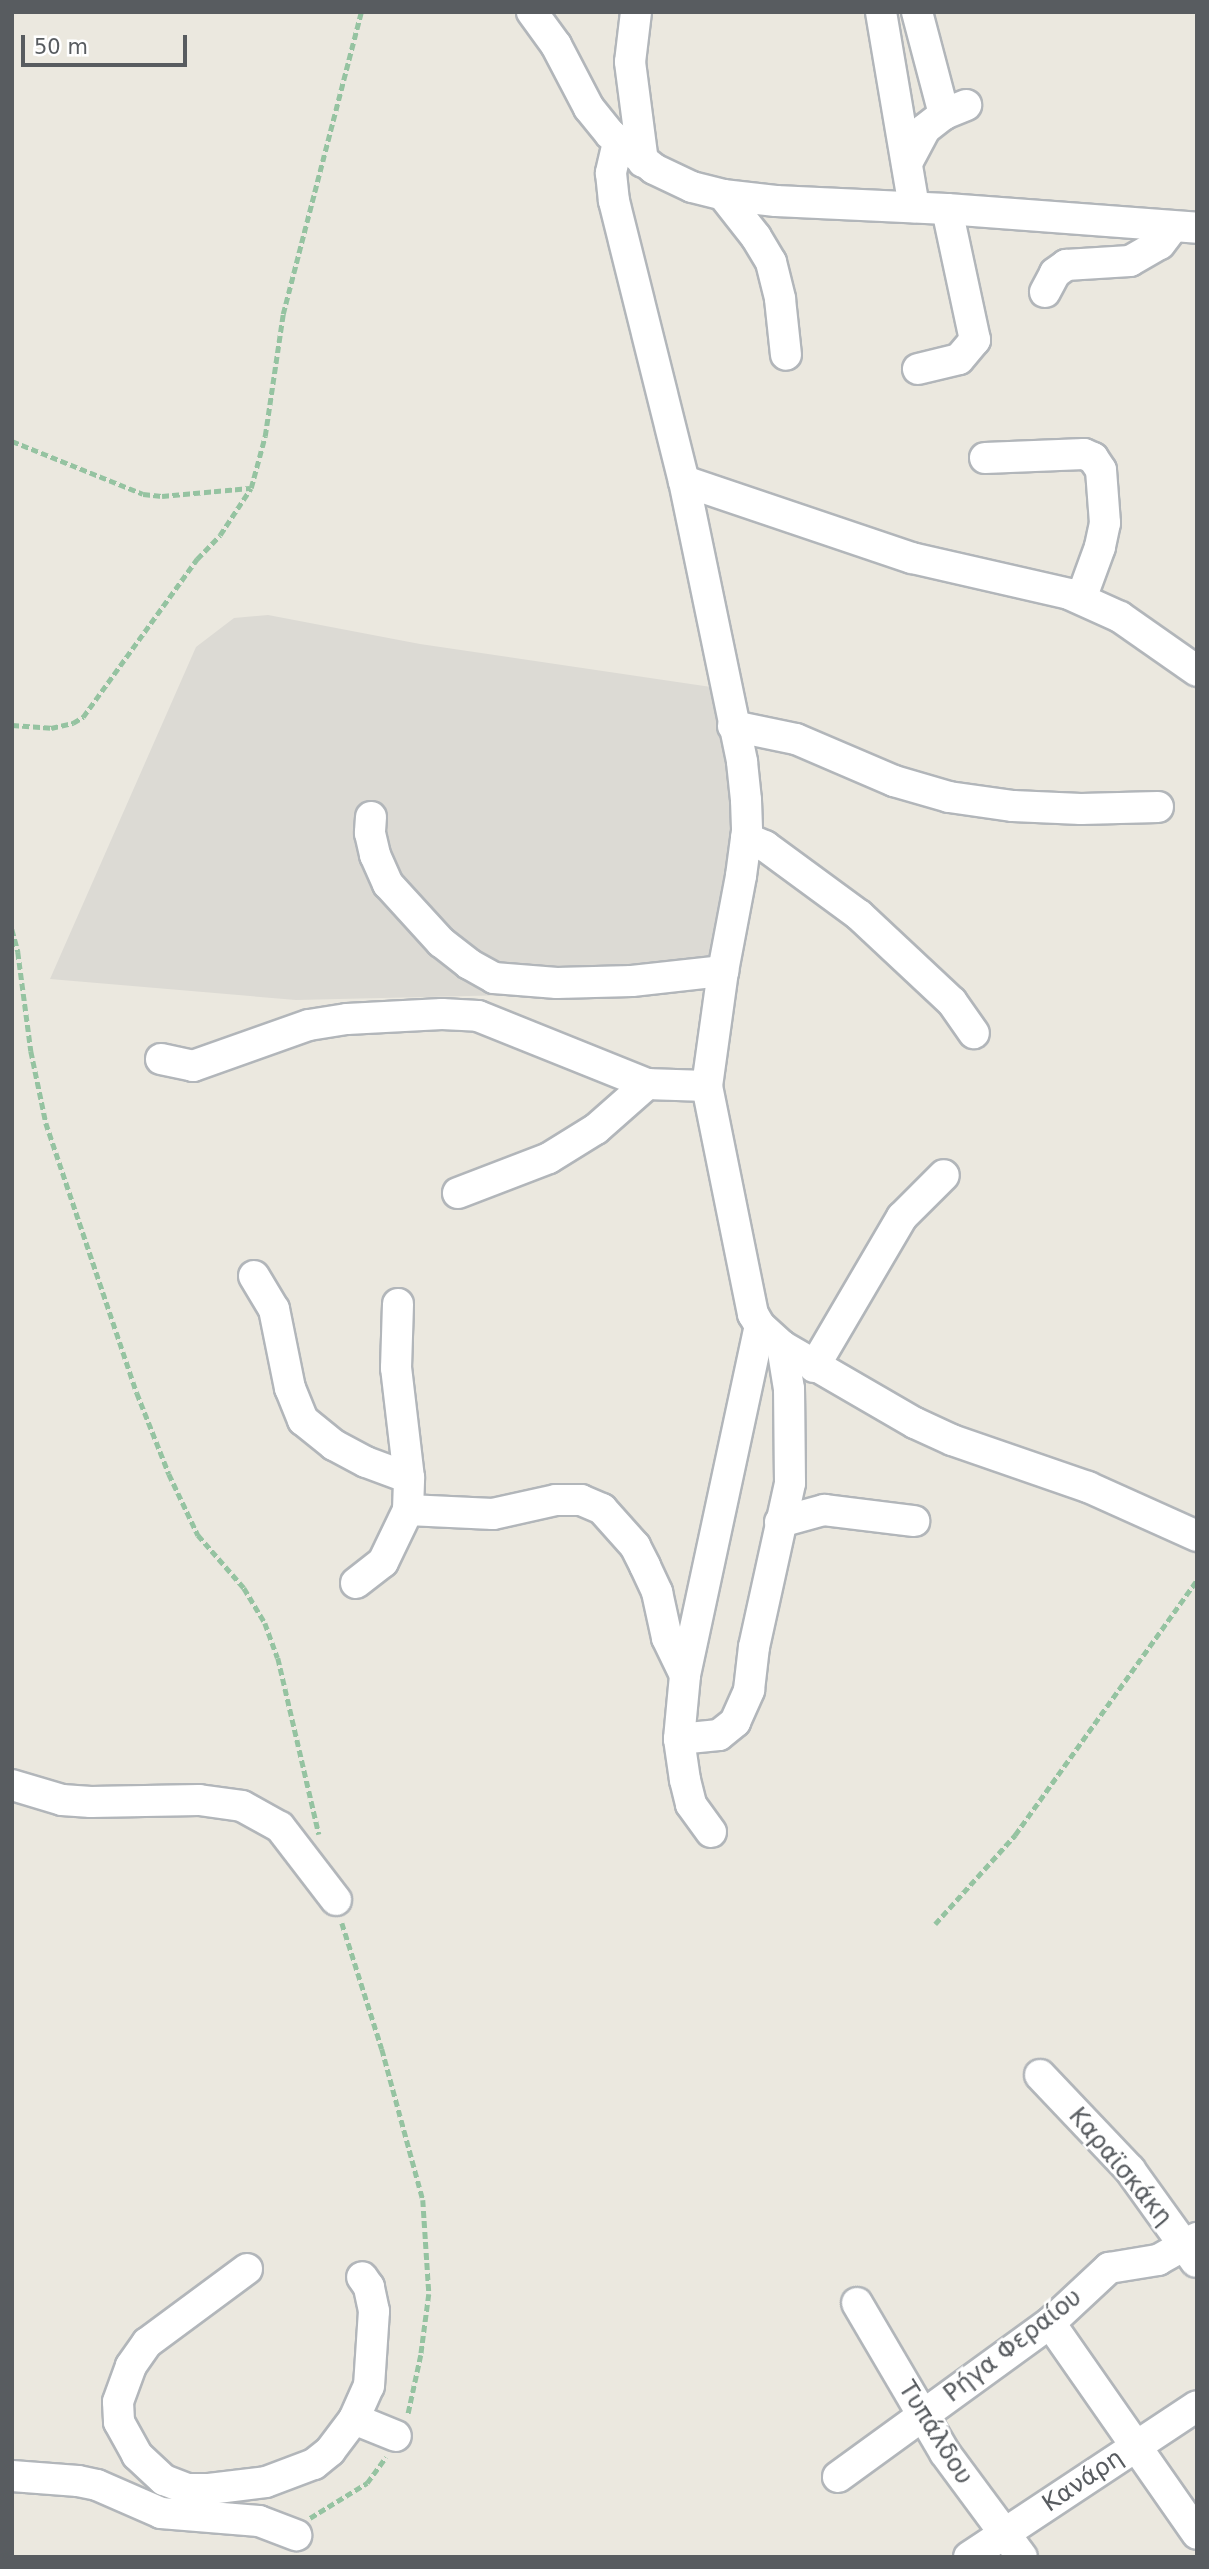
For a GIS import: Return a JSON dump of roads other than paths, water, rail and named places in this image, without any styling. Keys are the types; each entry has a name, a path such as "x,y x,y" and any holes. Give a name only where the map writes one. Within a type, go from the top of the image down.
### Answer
{"street":[{"path":"532,12 556,46 589,108 618,142 643,162 680,183 723,195 947,209 1189,229"},
{"path":"636,12 630,62 643,162"},
{"path":"881,12 914,207"},
{"path":"907,163 925,129 955,109 917,12"},
{"path":"618,142 611,173 614,201 684,481 746,800 746,838 707,1086 749,1296 760,1326 782,1346 814,1367 915,1423 952,1440 1088,1487 1197,1536"},
{"path":"723,195 771,262 780,299 786,355"},
{"path":"918,369 959,359 975,340 947,209"},
{"path":"1045,292 1055,273 1066,265 1130,261 1189,229"},
{"path":"985,458 1084,454 1093,458 1101,471 1105,523 1101,547 1081,599"},
{"path":"684,481 912,558 1081,599 1120,617 1197,671"},
{"path":"733,726 796,739 894,781 949,797 1013,806 1082,809 1158,807"},
{"path":"371,817 370,832 375,855 388,884 441,942 469,964 494,978 556,983 632,981 723,971"},
{"path":"746,838 765,846 859,915 952,1002 974,1033"},
{"path":"478,1016 556,983"},
{"path":"161,1059 193,1066 309,1025 347,1019 442,1014 478,1016 647,1084 707,1086"},
{"path":"458,1193 549,1158 596,1129 647,1084"},
{"path":"814,1367 902,1217 944,1175"},
{"path":"254,1276 274,1309 290,1388 303,1420 334,1445 366,1462 409,1478"},
{"path":"356,1583 383,1562 408,1510 409,1478 396,1368 398,1304"},
{"path":"711,1832 691,1804 679,1739 685,1675 760,1326"},
{"path":"679,1739 719,1735 735,1722 749,1690 754,1647 790,1483 792,1443 782,1346"},
{"path":"408,1510 493,1514 555,1500 581,1500 602,1508 635,1546 645,1566 657,1592 667,1638 685,1675"},
{"path":"780,1522 824,1510 914,1521"},
{"path":"12,1785 62,1800 199,1800 242,1807 279,1827 336,1900"},
{"name":"Καραϊσκάκη","path":"1040,2074 1130,2170 1193,2249"},
{"name":"Ρήγα Φεραίου","path":"838,2477 1050,2323 1112,2266 1144,2264 1193,2249"},
{"path":"247,2269 147,2343 131,2366 117,2410 129,2444 164,2480 187,2488 209,2489 265,2482 314,2464 330,2451 354,2419 369,2386 374,2345 374,2311 369,2287 362,2277"},
{"name":"Τυπάλδου","path":"857,2303 922,2416 1013,2546"},
{"path":"1050,2323 1197,2534"},
{"name":"Κανάρη","path":"969,2557 1013,2546 1134,2446 1197,2406"},
{"path":"354,2419 396,2436"},
{"path":"12,2476 78,2481 97,2485 161,2513 259,2521 296,2535"}]}
